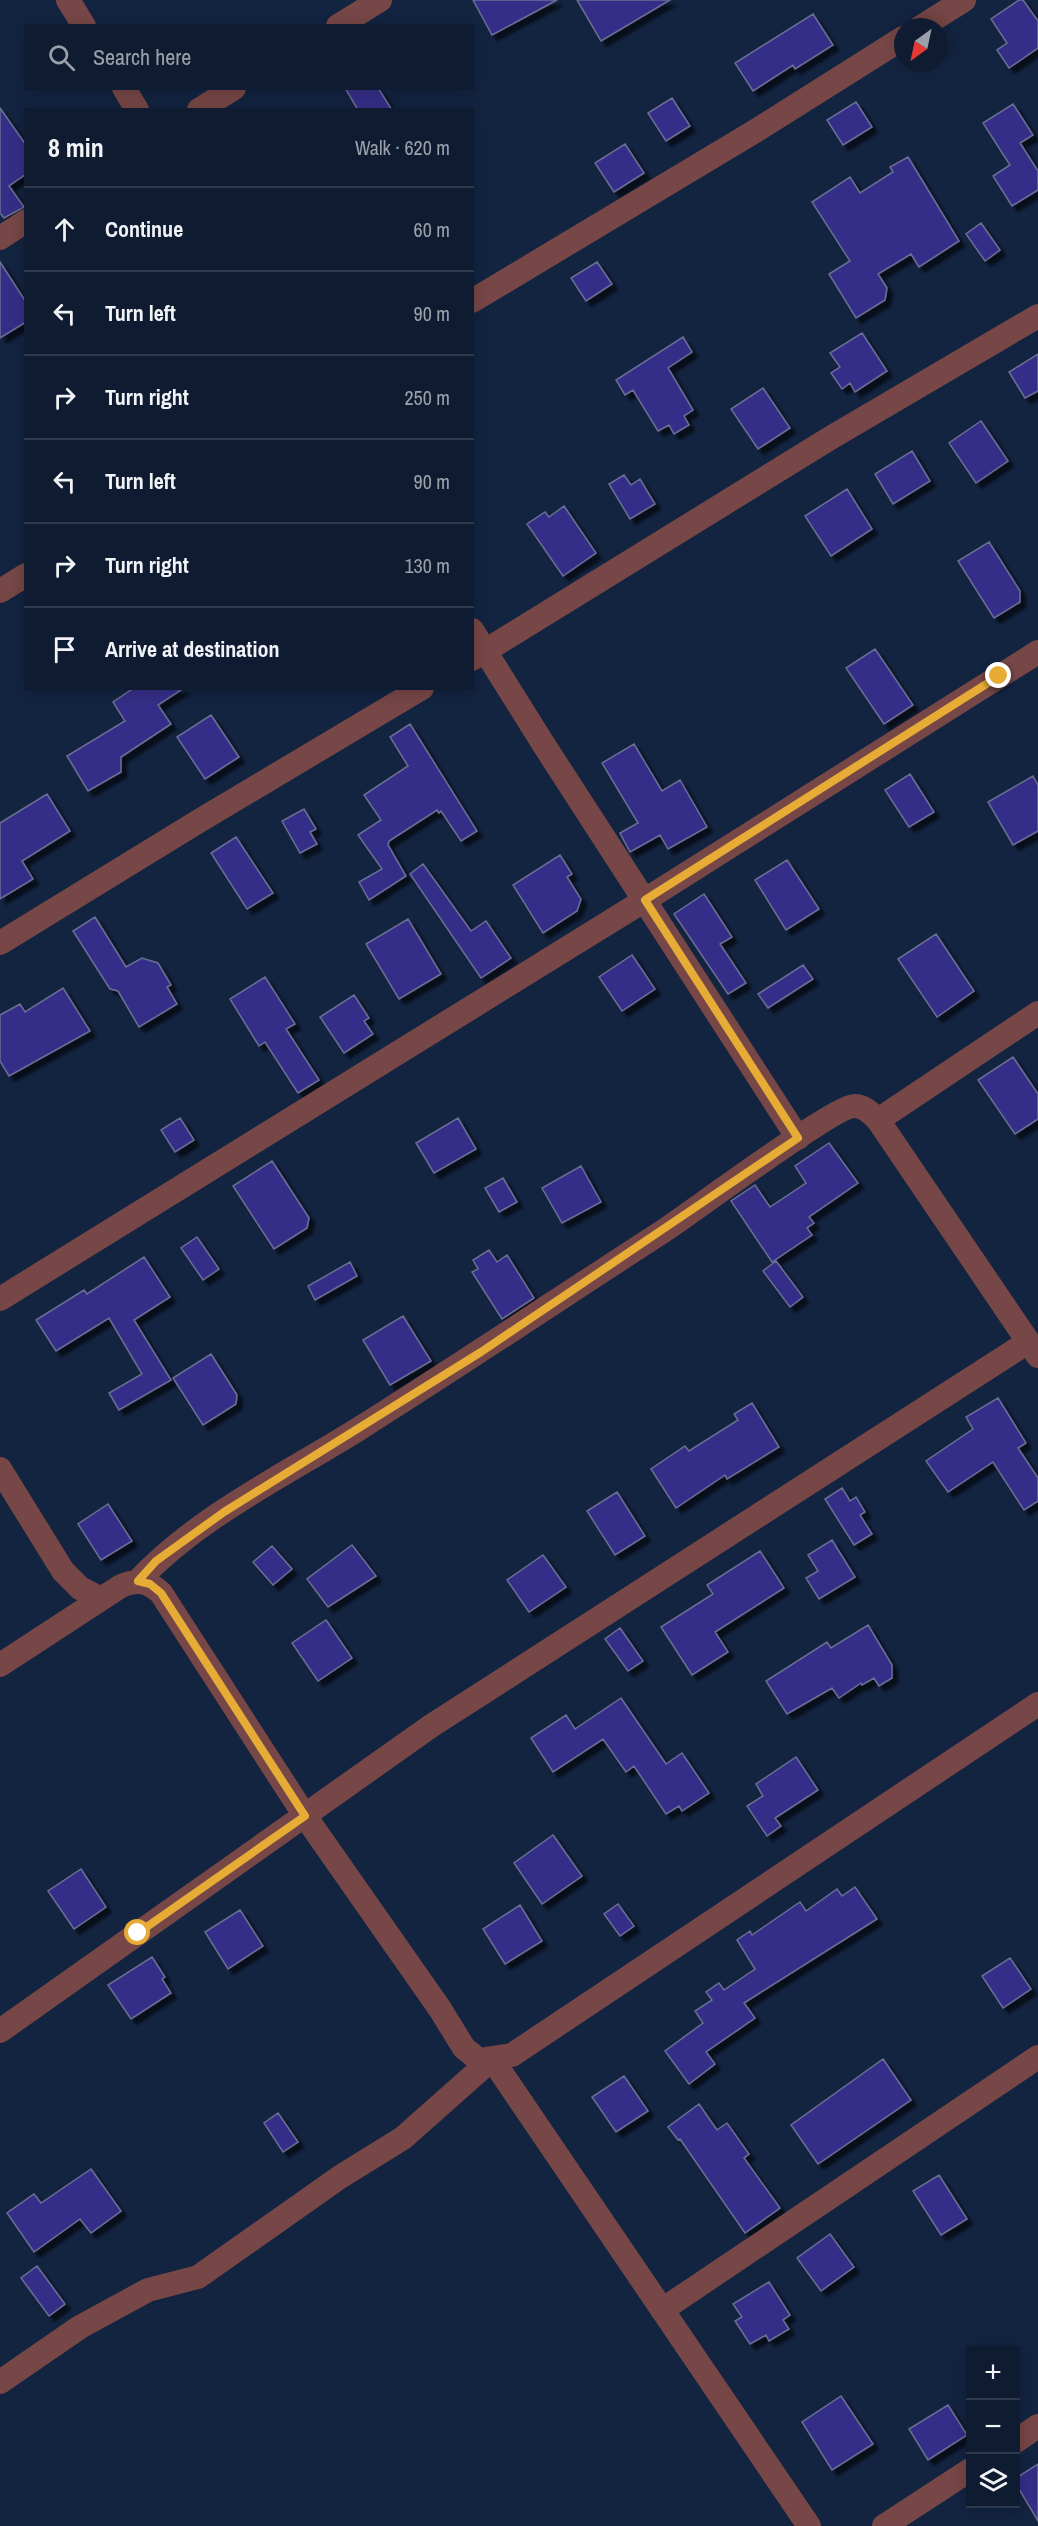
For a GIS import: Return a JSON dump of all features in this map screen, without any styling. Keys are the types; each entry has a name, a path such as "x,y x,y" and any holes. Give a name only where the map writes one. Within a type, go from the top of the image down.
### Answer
{"street":[{"path":"68,0 83,24"},
{"path":"341,24 380,0"},
{"path":"935,18 964,0"},
{"path":"474,300 757,130 894,44"},
{"path":"125,90 136,108"},
{"path":"202,108 231,90"},
{"path":"0,238 24,222"},
{"path":"479,655 822,444 1038,316"},
{"path":"0,591 24,576"},
{"path":"474,637 479,655 645,900 798,1138"},
{"path":"0,1299 645,900 1038,652"},
{"path":"0,943 199,820 419,690"},
{"path":"878,1120 1038,1013"},
{"path":"0,2031 431,1726 1035,1351 878,1120 867,1110 855,1106 844,1109 798,1138 481,1352 224,1512 156,1561 138,1581"},
{"path":"0,1469 63,1571 80,1588 101,1599"},
{"path":"0,1665 121,1586 138,1581 150,1584 161,1593 305,1816 440,2009 464,2048 479,2060 512,2055 1038,1704"},
{"path":"662,2310 1038,2057"},
{"path":"492,2059 810,2526"},
{"path":"0,2382 80,2327 148,2290 198,2277 340,2177 403,2138 492,2059"},
{"path":"1020,2438 1038,2426"},
{"path":"884,2526 966,2473"}],"building":[{"path":"473,0 557,0 492,35"},
{"path":"577,0 670,0 601,41"},
{"path":"1019,0 1023,0 1038,21 1038,48 1009,68 997,50 1007,43 991,19"},
{"path":"813,14 833,45 795,69 793,65 753,91 735,63"},
{"path":"346,90 379,90 391,108 357,108"},
{"path":"672,98 690,126 666,141 648,113"},
{"path":"856,102 872,127 843,145 827,120"},
{"path":"1013,104 1033,135 1020,143 1038,171 1038,190 1012,206 993,176 1010,165 983,123"},
{"path":"0,108 24,142 24,175 9,186 24,207 4,218 0,213"},
{"path":"625,144 644,173 614,192 595,163"},
{"path":"908,157 959,241 919,267 911,254 878,274 887,288 885,300 856,318 829,274 850,261 812,202 850,177 860,193 893,172 890,167"},
{"path":"981,223 1000,250 985,261 966,234"},
{"path":"0,262 24,299 24,323 0,338"},
{"path":"597,262 612,284 586,301 571,278"},
{"path":"862,333 887,371 855,392 850,383 842,389 831,373 840,367 830,353"},
{"path":"683,337 692,352 668,368 693,410 684,416 689,425 674,434 669,425 658,431 633,390 625,395 616,380"},
{"path":"1038,354 1038,391 1025,398 1009,372"},
{"path":"763,388 790,428 758,449 731,409"},
{"path":"981,421 1008,461 976,483 949,443"},
{"path":"912,451 930,481 893,504 875,474"},
{"path":"624,475 631,485 640,479 655,504 630,519 609,484"},
{"path":"847,489 872,529 831,556 805,516"},
{"path":"564,506 596,553 563,576 527,524 545,512 549,517"},
{"path":"989,542 1020,591 1020,602 994,618 958,561"},
{"path":"875,649 913,705 884,724 846,668"},
{"path":"131,690 181,690 158,705 171,724 121,757 121,772 88,791 67,756 125,721 113,702"},
{"path":"211,715 239,757 205,779 177,737"},
{"path":"410,724 477,831 461,841 441,811 439,813 437,810 389,841 388,845 406,876 369,900 359,882 382,869 358,835 381,820 364,795 408,766 390,737"},
{"path":"634,744 662,791 680,780 707,827 668,849 660,835 630,852 620,833 638,823 602,763"},
{"path":"910,774 934,812 909,827 885,790"},
{"path":"1033,776 1038,785 1038,831 1013,845 988,802"},
{"path":"47,794 70,831 22,861 33,879 0,899 0,823"},
{"path":"304,809 316,829 310,832 317,844 300,853 282,821"},
{"path":"236,837 273,893 247,909 211,853"},
{"path":"560,855 572,874 567,877 581,899 577,911 543,933 513,885"},
{"path":"787,860 819,909 786,930 755,880"},
{"path":"423,864 471,931 486,921 511,958 481,978 410,874"},
{"path":"704,894 732,937 720,944 746,983 728,994 674,914"},
{"path":"95,917 126,967 142,958 158,963 171,985 167,987 177,1004 139,1027 118,991 110,989 73,931"},
{"path":"408,919 441,974 399,999 366,944"},
{"path":"936,934 974,991 937,1017 898,959"},
{"path":"632,955 655,989 622,1011 599,977"},
{"path":"803,965 813,979 768,1008 758,994"},
{"path":"265,977 295,1024 286,1029 319,1080 298,1093 265,1042 259,1046 230,999"},
{"path":"63,988 90,1031 9,1076 0,1061 0,1015 20,1004 25,1012"},
{"path":"354,995 369,1018 364,1021 373,1034 344,1053 320,1017"},
{"path":"1013,1057 1038,1094 1038,1119 1015,1134 978,1080"},
{"path":"180,1118 194,1140 175,1152 161,1130"},
{"path":"458,1118 476,1149 434,1173 416,1143"},
{"path":"829,1143 858,1183 809,1217 814,1223 807,1228 812,1235 772,1262 731,1201 755,1185 770,1207 806,1183 795,1166"},
{"path":"272,1161 309,1218 307,1228 274,1249 233,1186"},
{"path":"581,1166 601,1202 562,1223 542,1188"},
{"path":"503,1178 517,1202 499,1212 485,1188"},
{"path":"197,1237 219,1269 203,1280 181,1248"},
{"path":"489,1250 497,1262 507,1255 534,1298 502,1319 472,1272 478,1269 473,1260"},
{"path":"144,1257 170,1297 134,1320 171,1380 119,1410 109,1393 142,1374 109,1318 56,1351 36,1320 84,1290 87,1294"},
{"path":"776,1261 803,1297 790,1307 763,1271"},
{"path":"350,1262 357,1276 315,1300 308,1286"},
{"path":"403,1316 431,1361 390,1385 363,1340"},
{"path":"211,1354 237,1395 236,1404 203,1425 173,1378"},
{"path":"998,1398 1026,1443 1018,1448 1038,1478 1038,1501 1024,1510 993,1462 948,1492 926,1461 973,1429 966,1417"},
{"path":"752,1403 779,1447 727,1479 725,1475 676,1508 651,1469 685,1446 689,1451 738,1420 734,1414"},
{"path":"842,1488 850,1501 856,1497 865,1512 860,1515 872,1534 854,1545 825,1499"},
{"path":"617,1492 645,1536 615,1555 587,1511"},
{"path":"108,1504 132,1541 101,1560 78,1524"},
{"path":"832,1540 855,1577 819,1599 806,1578 818,1571 808,1555"},
{"path":"352,1545 376,1576 328,1607 307,1579"},
{"path":"272,1546 292,1569 273,1585 253,1562"},
{"path":"760,1551 784,1588 715,1632 728,1652 692,1675 661,1627 713,1594 707,1585"},
{"path":"543,1555 566,1587 529,1612 507,1580"},
{"path":"326,1620 352,1658 318,1681 292,1643"},
{"path":"868,1625 892,1665 892,1678 879,1686 874,1678 862,1685 861,1683 839,1698 832,1688 787,1714 766,1681 827,1642 831,1648"},
{"path":"620,1628 643,1661 628,1671 605,1639"},
{"path":"621,1698 666,1764 682,1753 709,1793 682,1811 679,1806 666,1814 634,1766 626,1772 603,1739 553,1772 531,1738 566,1715 575,1729"},
{"path":"796,1757 818,1790 775,1818 781,1826 767,1836 747,1806 763,1796 756,1784"},
{"path":"553,1835 582,1876 542,1904 514,1863"},
{"path":"81,1869 106,1907 74,1929 48,1891"},
{"path":"855,1887 877,1919 744,2003 755,2018 706,2052 715,2064 689,2084 665,2051 703,2023 695,2011 712,2000 706,1992 719,1983 724,1990 755,1969 737,1940 750,1931 752,1935 800,1902 806,1911 837,1889 842,1896"},
{"path":"618,1904 634,1926 620,1936 604,1914"},
{"path":"520,1905 542,1941 505,1964 483,1929"},
{"path":"240,1910 263,1946 228,1969 205,1932"},
{"path":"152,1957 165,1977 162,1979 171,1993 131,2019 108,1985"},
{"path":"1010,1958 1031,1989 1003,2008 982,1976"},
{"path":"883,2059 911,2100 818,2164 791,2125"},
{"path":"624,2076 648,2111 616,2132 592,2097"},
{"path":"699,2104 717,2130 727,2123 749,2154 744,2158 780,2208 745,2233 680,2139 678,2140 668,2127"},
{"path":"278,2113 298,2142 283,2152 264,2123"},
{"path":"91,2169 121,2211 91,2233 80,2219 34,2252 7,2213 34,2194 41,2203"},
{"path":"939,2175 967,2219 941,2235 913,2191"},
{"path":"830,2234 854,2267 821,2291 797,2258"},
{"path":"37,2266 65,2304 49,2316 21,2278"},
{"path":"769,2282 790,2315 783,2320 789,2329 769,2341 766,2335 750,2344 735,2321 742,2317 733,2304"},
{"path":"841,2396 873,2444 832,2470 802,2422"},
{"path":"948,2405 966,2436 928,2460 909,2429"},
{"path":"1038,2464 1038,2521 1020,2491 1020,2475"}],"route":[{"path":"138,1933 305,1816 161,1593 150,1584 138,1581 156,1561 224,1512 481,1352 798,1138 645,900 999,676"}]}
